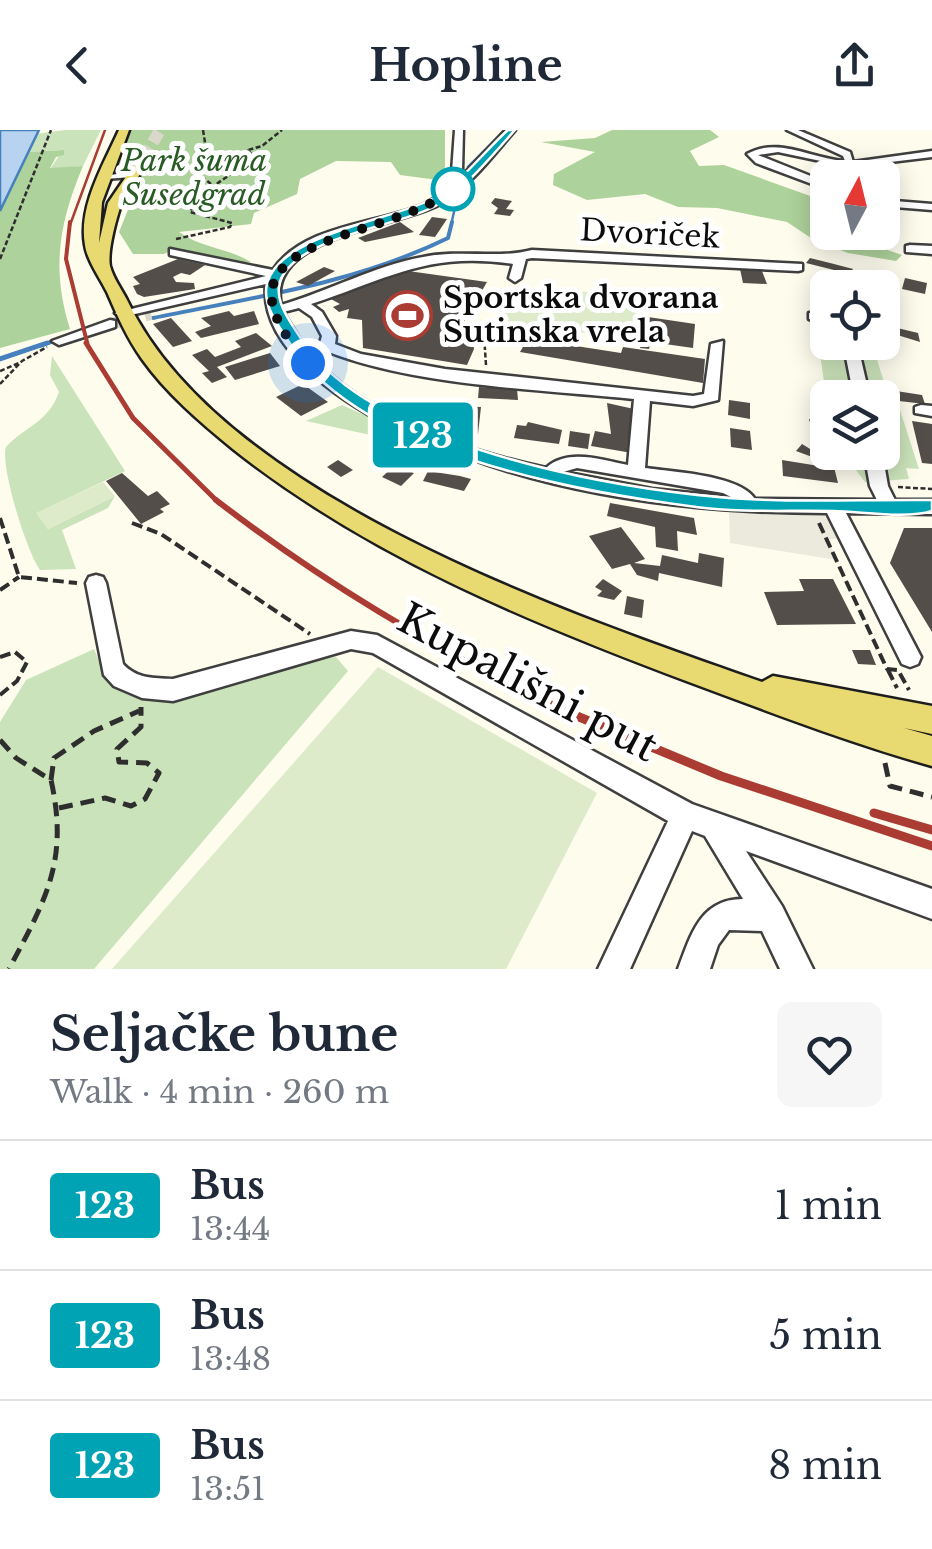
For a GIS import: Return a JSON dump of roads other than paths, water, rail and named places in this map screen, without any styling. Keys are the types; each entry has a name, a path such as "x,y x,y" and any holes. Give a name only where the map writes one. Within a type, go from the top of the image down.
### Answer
{"main road":[{"path":"102,263 94,254 90,229 124,130"},
{"path":"144,158 115,202 102,263 116,319 189,400 250,450 334,507 420,556 559,620 836,724 932,750"},
{"path":"719,680 923,710"}],"street":[{"path":"459,130 456,172 465,177"},
{"path":"151,314 274,291 320,242 434,203 511,130"},
{"path":"792,130 847,154 848,160"},
{"path":"810,179 759,161 752,154 777,150 828,160"},
{"path":"882,160 932,154"},
{"path":"106,176 131,174"},
{"path":"900,204 932,207"},
{"path":"910,248 932,250"},
{"path":"174,252 274,291 298,352 346,393 404,426 394,437 407,448 431,454 472,453 651,495 748,505 932,507"},
{"name":"Dvoriček","path":"274,291 302,304 431,256 468,252 520,261 532,254 798,267"},
{"path":"515,278 520,261"},
{"path":"59,341 116,319 274,291"},
{"path":"302,304 317,315 329,336 327,346"},
{"path":"298,352 327,346 356,358 482,379 694,401 712,396 718,344"},
{"path":"636,472 642,396"},
{"path":"550,474 561,464 577,462 728,488 746,497 748,505"},
{"path":"878,470 889,506"},
{"path":"833,506 910,656"},
{"name":"Kupališni put","path":"96,583 112,668 144,700 318,646 350,640 377,644 685,815 932,904"},
{"path":"614,969 685,815"},
{"path":"716,829 772,917 797,969"},
{"path":"694,969 710,927 719,917 732,911 772,917"}],"water":[{"path":"0,130 39,130 0,211"}],"waterway":[{"path":"468,167 505,130"},
{"path":"451,225 456,203"},
{"path":"153,318 303,287 376,267 448,238 452,222"},
{"path":"39,346 57,340"},
{"path":"0,359 47,343"}],"tunnel":[{"path":"144,158 160,130"},
{"path":"110,324 151,314"}],"railway":[{"path":"70,225 105,130"},
{"path":"70,222 66,259 88,346"},
{"path":"86,343 133,418 219,503"},
{"path":"216,500 296,559 379,612 553,706"},
{"path":"548,704 721,776 932,846"},
{"path":"874,813 932,830"}],"place":[{"name":"Sportska dvorana Sutinska vrela","path":"408,315"}],"park label":[{"name":"Park šuma Susedgrad","path":"194,178"}]}
